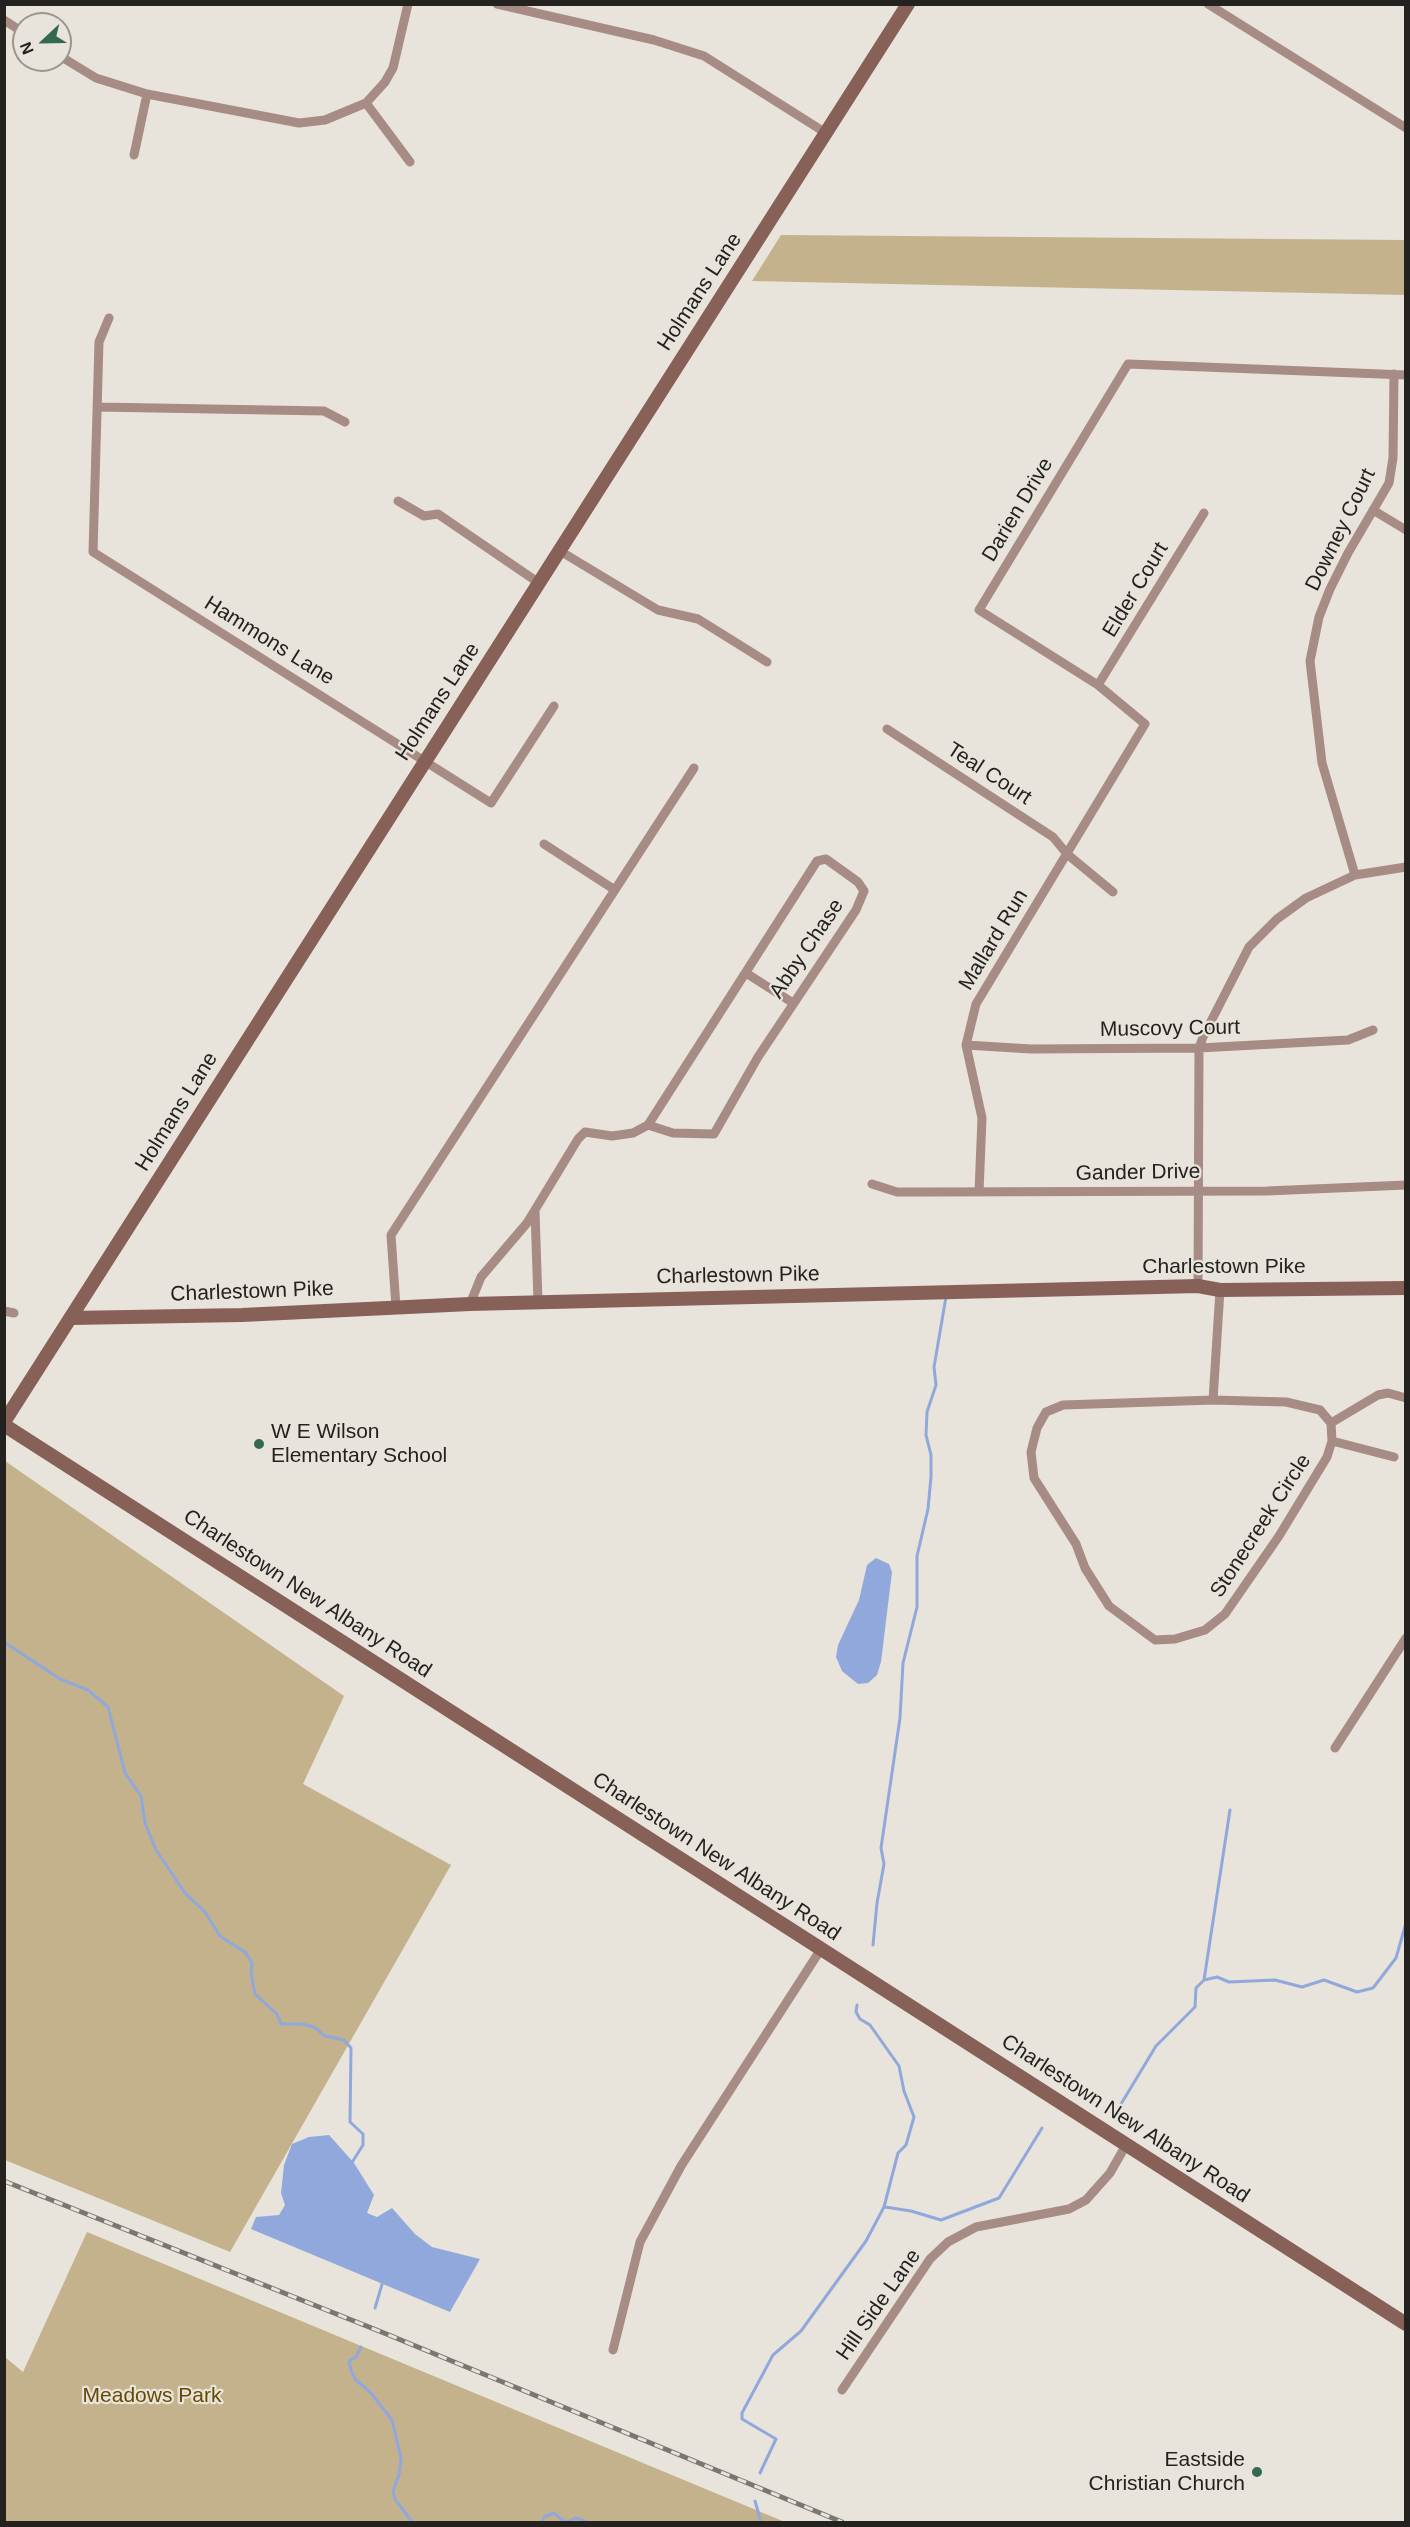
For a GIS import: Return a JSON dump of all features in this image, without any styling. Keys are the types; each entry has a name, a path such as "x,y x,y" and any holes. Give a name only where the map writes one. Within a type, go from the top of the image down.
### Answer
{"main road":[{"name":"Holmans Lane","path":"4,1424 908,4"},
{"name":"Charlestown Pike","path":"71,1318 242,1315 538,1302 1198,1286 1220,1290 1406,1288"},
{"name":"Charlestown New Albany Road","path":"4,1424 1406,2324"}],"street":[{"path":"72,63 96,78 147,94 299,123 325,120 366,103 393,68 408,4"},
{"path":"497,4 654,40 704,56 826,133"},
{"path":"1208,4 1406,128"},
{"path":"134,155 147,94"},
{"path":"366,103 410,162"},
{"path":"109,318 99,342 98,407 324,411 345,422"},
{"name":"Darien Drive","path":"1067,855 1145,724 1098,685 979,610 1128,364 1406,375"},
{"name":"Downey Court","path":"1355,875 1323,763 1311,662 1319,617 1330,589 1389,483 1393,458 1394,374"},
{"name":"Hammons Lane","path":"98,407 93,552 491,803 554,706"},
{"path":"398,501 424,516 438,514 539,584"},
{"path":"1373,510 1406,530"},
{"name":"Elder Court","path":"1098,685 1204,513"},
{"path":"560,550 658,610 698,619 767,662"},
{"name":"Teal Court","path":"887,729 1053,837 1067,855 1113,892"},
{"path":"396,1307 391,1235 694,768"},
{"path":"544,844 615,890"},
{"name":"Mallard Run","path":"979,1192 982,1118 966,1045 975,1004 1067,855"},
{"name":"Abby Chase","path":"825,859 858,882 864,891 856,910 758,1057 714,1134 673,1133 648,1125 746,974 817,861 825,859"},
{"path":"1198,1286 1199,1048 1248,947 1277,919 1306,898 1355,875 1406,867"},
{"path":"746,974 793,1003"},
{"name":"Muscovy Court","path":"966,1045 1031,1049 1199,1048 1348,1041 1373,1030"},
{"path":"470,1304 481,1277 527,1224 578,1139 585,1132 612,1136 633,1133 648,1125"},
{"name":"Gander Drive","path":"872,1184 897,1192 1267,1191 1406,1185"},
{"path":"535,1210 538,1302"},
{"path":"1213,1400 1220,1290"},
{"path":"1331,1423 1378,1395 1388,1393 1406,1398"},
{"name":"Stonecreek Circle","path":"1213,1400 1286,1402 1320,1410 1331,1423 1332,1441 1327,1458 1279,1536 1225,1614 1206,1630 1175,1639 1155,1640 1109,1606 1085,1568 1076,1544 1034,1479 1031,1452 1037,1428 1046,1412 1063,1405 1213,1400"},
{"path":"1332,1441 1394,1457"},
{"path":"1335,1748 1406,1638"},
{"path":"613,2350 640,2242 681,2166 821,1949"},
{"name":"Hill Side Lane","path":"842,2390 930,2259 948,2242 976,2227 1069,2209 1086,2200 1110,2173 1126,2145"}],"green space":[{"path":"781,235 1405,240 1405,295 752,281"},
{"path":"5,1461 344,1696 303,1784 451,1865 230,2252 5,2160"},
{"name":"Meadows Park","path":"87,2232 785,2522 8,2522 4,2520 5,2357 23,2372"}],"water":[{"path":"876,1558 889,1564 892,1572 881,1662 877,1675 868,1683 858,1684 842,1671 836,1657 838,1645 859,1600 867,1565"},
{"path":"329,2135 354,2163 374,2195 367,2213 377,2217 392,2208 415,2234 432,2247 480,2259 450,2312 251,2229 256,2217 279,2215 285,2205 281,2193 284,2165 292,2144 309,2137"}],"waterway":[{"path":"873,1945 884,1864 881,1848 900,1718 903,1663 917,1607 917,1556 928,1509 931,1455 926,1435 927,1412 936,1385 934,1367 946,1297"},
{"path":"4,1642 60,1679 88,1690 108,1707 125,1773 141,1796 145,1823 156,1850 185,1893 205,1912 220,1936 246,1953 252,1963 251,1974 255,1994 277,2014 281,2024 302,2024 314,2027 325,2036 344,2040 351,2048 350,2122 363,2134 363,2145 351,2164"},
{"path":"1204,1980 1230,1810"},
{"path":"1118,2109 1156,2046 1195,2007 1196,1988 1204,1980 1217,1977 1229,1982 1275,1980 1302,1987 1324,1980 1357,1992 1373,1988 1396,1958 1406,1923"},
{"path":"760,2473 776,2439 742,2419 742,2413 773,2355 801,2331 866,2241 884,2207 898,2153 906,2145 914,2117 904,2091 899,2066 870,2025 860,2019 856,2012 857,2005"},
{"path":"885,2207 911,2211 941,2220 999,2198 1042,2128"},
{"path":"375,2308 383,2281"},
{"path":"361,2347 356,2357 349,2361 351,2370 355,2379 371,2393 392,2420 401,2458 399,2475 393,2491 395,2499 412,2522"},
{"path":"755,2501 761,2522"},
{"path":"542,2522 544,2517 554,2513 565,2522"},
{"path":"567,2522 576,2518 587,2522"}],"railway":[{"path":"4,2181 384,2333 842,2522"}],"place":[{"name":"W E Wilson Elementary School","path":"259,1444"},
{"name":"Eastside Christian Church","path":"1257,2472"}]}
